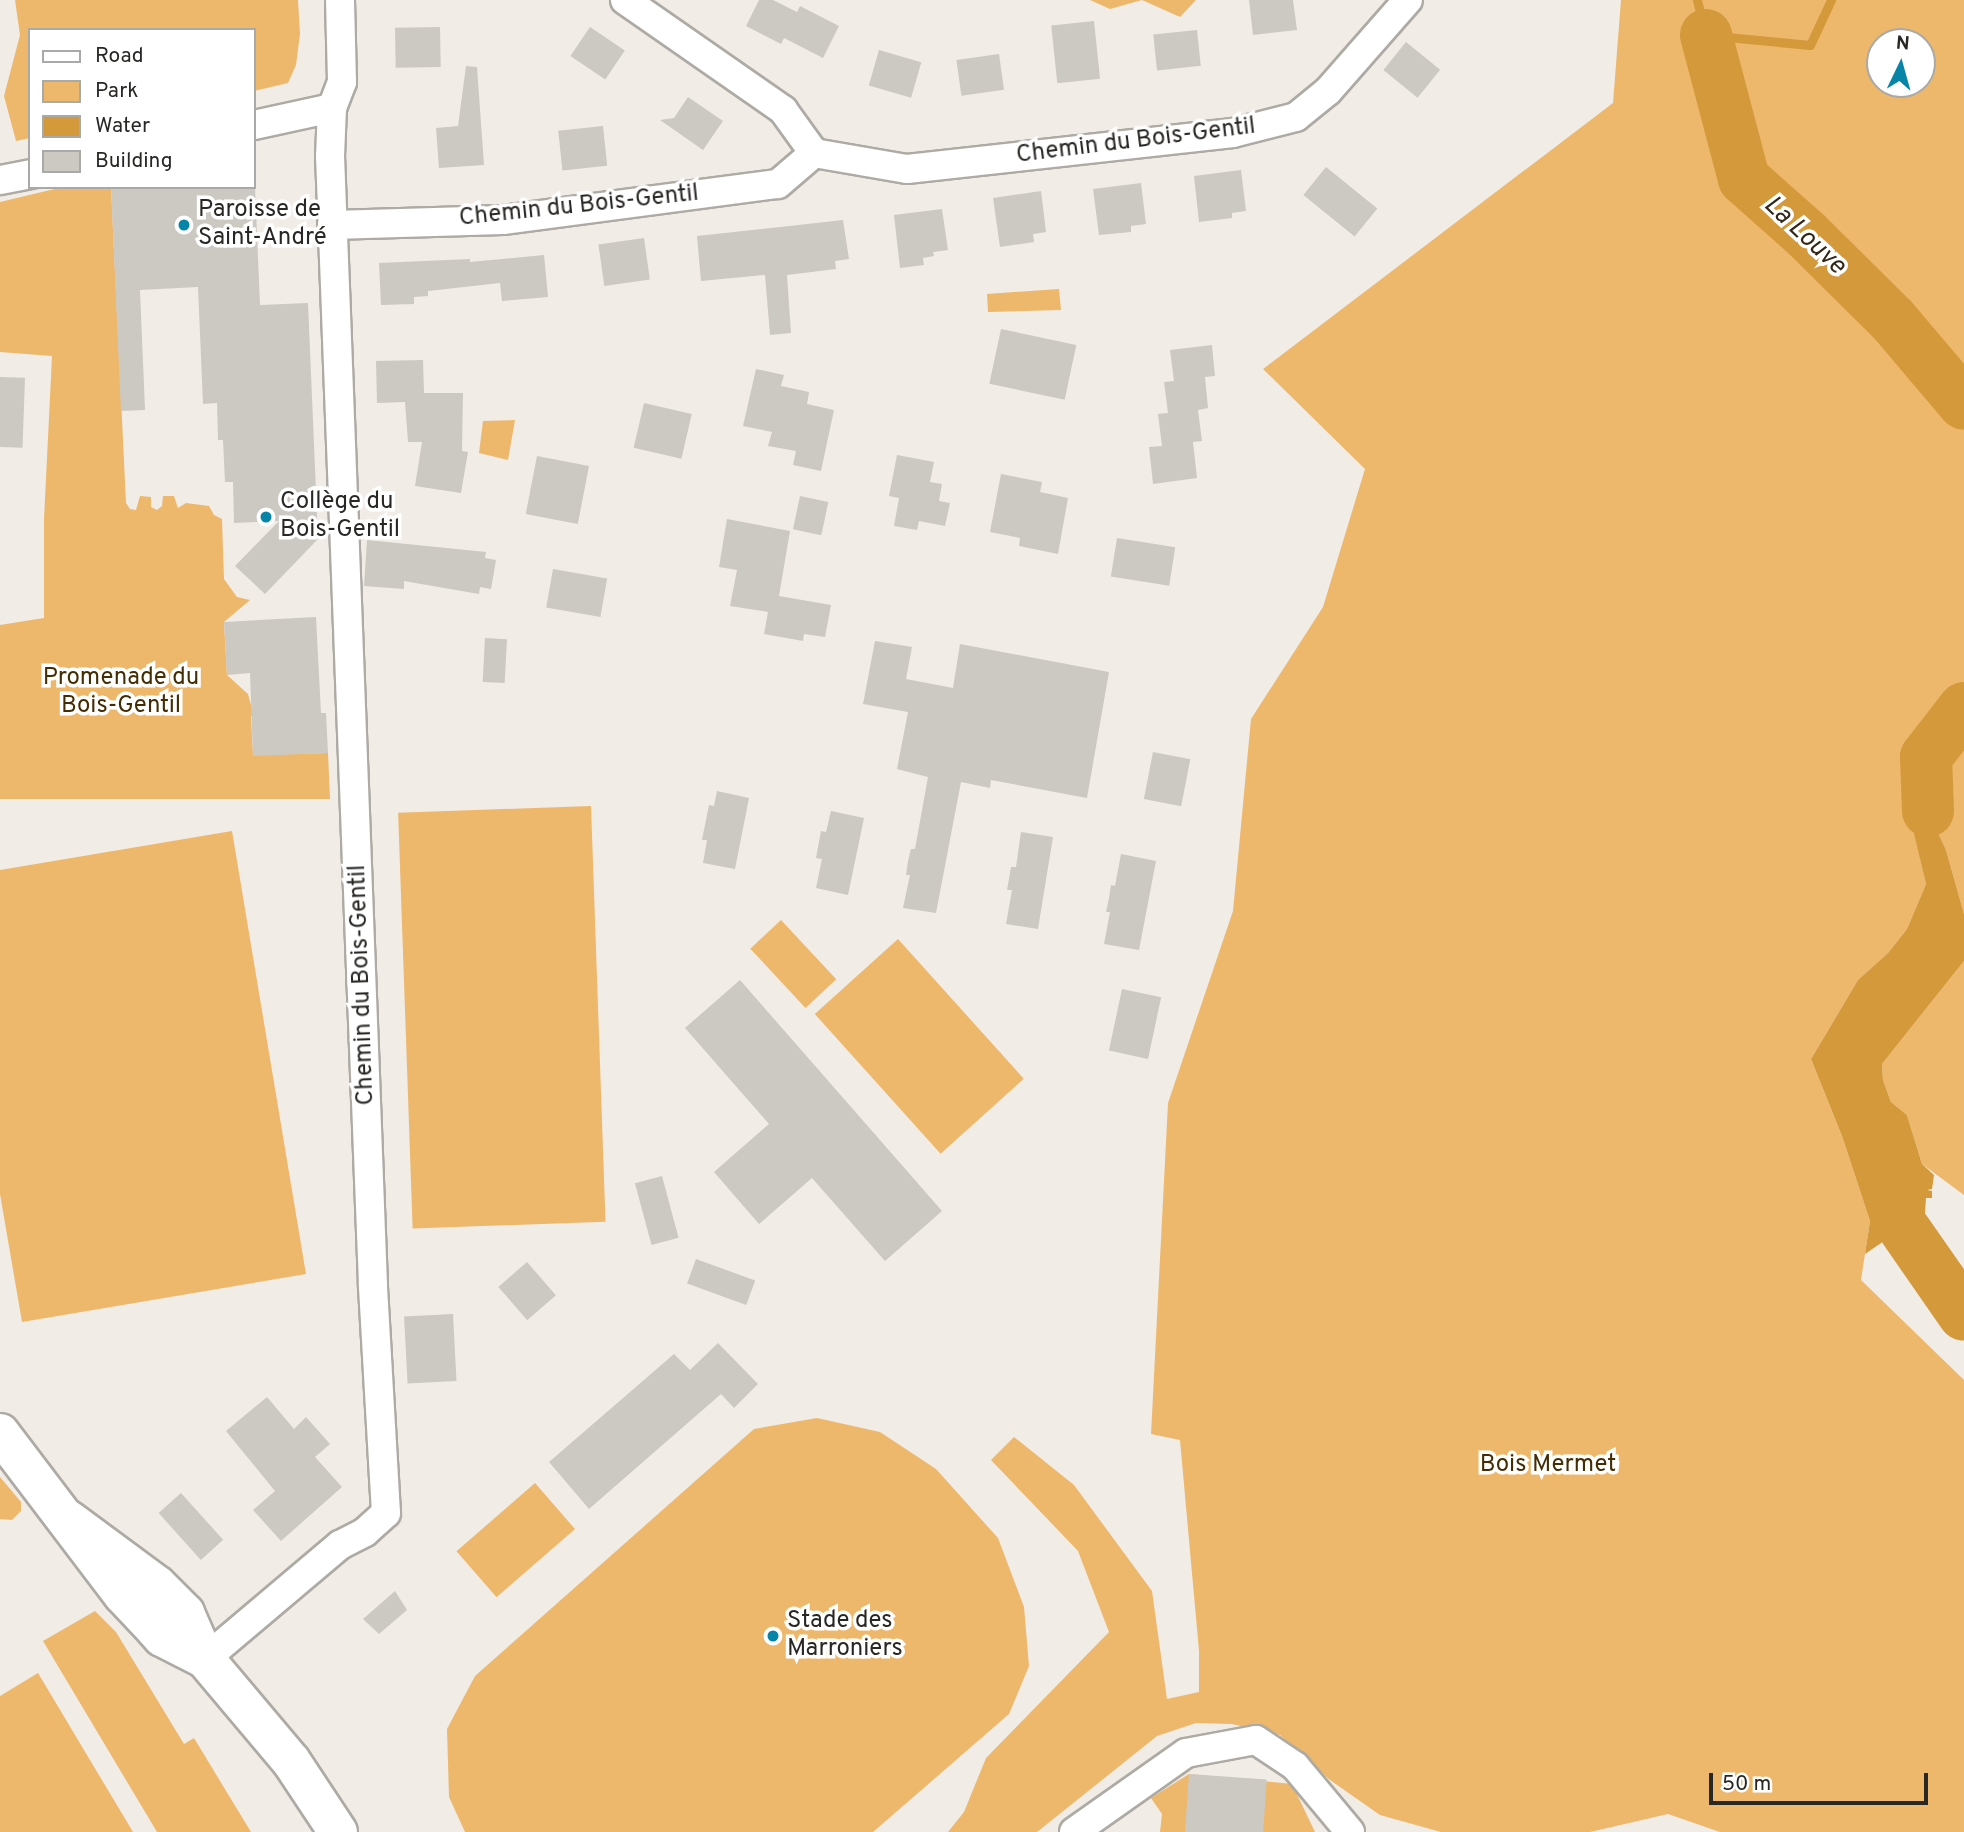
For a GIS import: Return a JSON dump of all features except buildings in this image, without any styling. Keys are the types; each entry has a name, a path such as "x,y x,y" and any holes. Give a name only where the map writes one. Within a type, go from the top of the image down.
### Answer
{"main road":[{"path":"0,1433 69,1520 139,1571 178,1606 192,1625 205,1659 284,1752 338,1832"}],"street":[{"name":"Chemin du Bois-Gentil","path":"205,1659 340,1545 365,1532 386,1513 373,1285 332,225 332,108 342,82 340,0"},
{"path":"625,0 783,110 814,153"},
{"name":"Chemin du Bois-Gentil","path":"332,225 503,220 778,184 814,153 907,169 1233,133 1296,117 1328,91 1408,0"},
{"path":"256,125 332,108"},
{"path":"0,180 28,174"},
{"path":"1074,1832 1186,1753 1256,1740 1295,1766 1351,1832"}],"green space":[{"path":"15,0 298,0 300,34 296,65 288,83 256,91 256,28 28,28 28,138 16,141 4,96 20,35"},
{"path":"1090,0 1142,0 1110,9"},
{"path":"1142,0 1196,0 1180,17"},
{"name":"Bois Mermet","path":"1621,0 1964,0 1964,914 1946,850 1928,811 1907,800 1926,884 1907,929 1888,953 1858,980 1811,1059 1842,1136 1870,1221 1861,1280 1964,1380 1964,1832 1720,1832 1668,1814 1590,1832 1441,1832 1380,1815 1330,1780 1280,1735 1232,1724 1196,1723 1157,1736 1037,1832 948,1832 964,1812 986,1758 1109,1632 1078,1551 991,1460 1014,1437 1074,1485 1152,1591 1167,1699 1199,1692 1199,1651 1180,1440 1151,1434 1168,1103 1233,911 1251,719 1323,607 1365,469 1263,369 1613,103"},
{"name":"Promenade du Bois-Gentil","path":"55,189 111,189 126,503 130,509 136,510 140,496 151,497 151,507 157,510 162,506 163,496 174,496 178,508 186,503 209,506 214,515 222,519 224,579 237,597 250,600 224,622 227,675 248,694 254,716 251,716 253,755 328,753 330,799 0,799 0,625 44,618 44,519 52,356 0,352 0,202"},
{"path":"1059,289 1061,310 988,312 987,294"},
{"path":"515,420 508,460 479,453 483,421"},
{"path":"591,806 606,1222 413,1228 398,813"},
{"path":"232,831 306,1274 22,1322 0,1194 0,870"},
{"path":"781,920 836,979 806,1008 750,949"},
{"path":"898,939 1024,1079 941,1154 815,1014"},
{"path":"1964,961 1964,1195 1922,1164 1907,1115 1891,1102 1883,1080 1882,1064"},
{"name":"Stade des Marroniers","path":"817,1418 880,1432 936,1469 998,1538 1024,1607 1029,1666 1009,1714 873,1832 465,1832 449,1797 447,1729 475,1676 754,1429"},
{"path":"0,1477 21,1502 21,1511 12,1520 0,1519"},
{"path":"535,1483 575,1529 497,1597 457,1551"},
{"path":"95,1611 116,1632 184,1744 194,1738 251,1832 157,1832 43,1641"},
{"path":"38,1673 133,1832 0,1832 0,1696"},
{"path":"1189,1774 1292,1784 1315,1832 1160,1832 1162,1814 1151,1798"}],"water":[{"path":"1906,800 1928,811 1946,850 1964,914 1964,961 1882,1064 1883,1080 1891,1102 1907,1115 1922,1164 1934,1175 1932,1189 1927,1190 1932,1191 1932,1198 1926,1198 1925,1213 1865,1254 1870,1221 1842,1136 1811,1059 1858,980 1888,953 1907,929 1926,884"}],"waterway":[{"path":"1697,0 1706,35 1810,45 1831,0"},
{"name":"La Louve","path":"1706,35 1744,179 1807,235 1892,319 1964,404"},
{"name":"La Louve","path":"1928,811 1926,757 1964,708"},
{"name":"La Louve","path":"1905,1230 1964,1315"}],"place":[{"name":"Paroisse de Saint-André","path":"184,225"},
{"name":"Collège du Bois-Gentil","path":"266,517"},
{"name":"Stade des Marroniers","path":"773,1636"}]}
